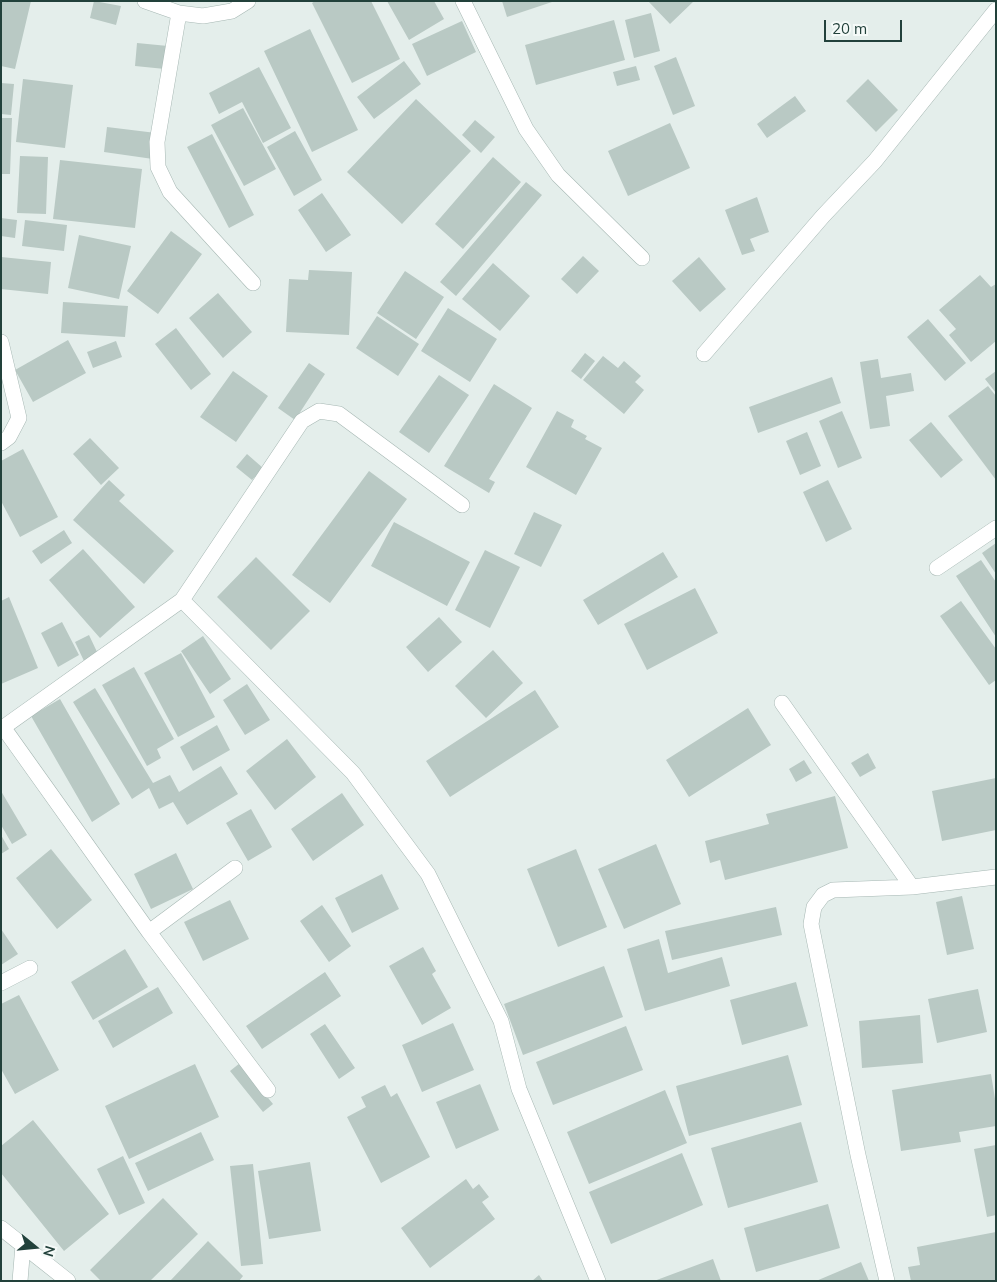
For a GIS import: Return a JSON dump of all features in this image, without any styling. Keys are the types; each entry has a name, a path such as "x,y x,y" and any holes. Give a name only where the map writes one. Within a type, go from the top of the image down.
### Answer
{"street":[{"path":"145,1 179,13 203,16 232,11 248,1"},
{"path":"463,1 526,129 558,175 642,258"},
{"path":"993,1 996,4"},
{"path":"704,354 823,216 875,161 996,10"},
{"path":"179,13 156,142 158,167 170,192 253,283"},
{"path":"1,342 19,418 9,437 1,443"},
{"path":"268,1090 149,932 2,728 182,600 302,420 319,410 340,414 462,505"},
{"path":"937,568 996,528"},
{"path":"182,600 353,773 428,874 501,1021 519,1089 598,1281"},
{"path":"782,703 912,887"},
{"path":"149,932 235,868"},
{"path":"887,1281 858,1155 811,924 814,907 823,895 833,890 912,887 996,877"},
{"path":"1,983 30,968"},
{"path":"1,1228 68,1281"},
{"path":"20,1281 23,1245"}],"building":[{"path":"1,1 31,1 15,69 1,66"},
{"path":"94,1 121,6 116,25 90,18"},
{"path":"315,1 371,1 400,59 352,83 312,3"},
{"path":"387,1 434,1 444,19 409,40"},
{"path":"502,1 552,1 552,2 507,17"},
{"path":"648,1 694,1 670,24"},
{"path":"651,13 660,51 634,58 625,20"},
{"path":"614,20 625,60 536,85 525,45"},
{"path":"462,21 476,52 427,76 412,44"},
{"path":"310,29 358,130 312,152 264,51"},
{"path":"137,43 168,46 165,69 135,66"},
{"path":"676,57 695,106 673,115 654,66"},
{"path":"404,61 421,84 374,119 357,97"},
{"path":"636,66 640,80 617,86 613,72"},
{"path":"259,67 291,128 263,143 242,102 219,114 209,93"},
{"path":"23,79 73,85 65,148 16,142"},
{"path":"868,79 898,110 876,132 846,101"},
{"path":"1,83 14,84 11,115 1,114"},
{"path":"795,96 806,111 767,138 757,124"},
{"path":"416,99 471,151 402,224 347,172"},
{"path":"243,108 276,169 244,186 211,125"},
{"path":"1,118 12,118 10,174 1,174"},
{"path":"475,120 495,137 481,153 462,135"},
{"path":"670,123 690,168 628,196 608,151"},
{"path":"107,127 156,133 153,159 104,152"},
{"path":"295,131 322,180 294,196 267,147"},
{"path":"212,134 254,215 229,228 187,147"},
{"path":"20,156 48,157 46,214 17,213"},
{"path":"493,157 521,182 463,249 435,224"},
{"path":"60,160 142,169 135,228 53,219"},
{"path":"526,182 542,195 456,296 440,282"},
{"path":"322,193 351,235 326,252 298,210"},
{"path":"757,197 769,232 750,239 755,251 742,255 725,210"},
{"path":"1,218 17,220 15,238 1,236"},
{"path":"25,220 67,225 64,251 22,246"},
{"path":"171,231 202,254 158,314 127,291"},
{"path":"79,235 131,246 119,299 68,288"},
{"path":"583,256 599,271 577,294 561,279"},
{"path":"1,257 51,262 48,294 1,289"},
{"path":"699,257 726,289 700,312 672,281"},
{"path":"493,263 530,296 500,331 462,299"},
{"path":"309,270 352,272 349,335 286,332 289,279 308,280"},
{"path":"405,271 444,297 416,339 377,313"},
{"path":"980,275 991,287 996,284 996,341 971,362 949,335 956,329 939,310"},
{"path":"218,293 252,332 223,358 189,318"},
{"path":"63,302 128,306 125,337 61,333"},
{"path":"448,308 497,339 470,382 421,351"},
{"path":"377,316 419,344 398,376 356,348"},
{"path":"928,319 966,363 945,381 907,337"},
{"path":"176,328 211,374 191,390 155,344"},
{"path":"68,340 86,373 33,402 15,370"},
{"path":"116,341 122,357 93,368 87,352"},
{"path":"585,353 595,361 581,379 571,371"},
{"path":"603,356 618,368 624,361 641,376 635,382 644,390 624,414 583,380"},
{"path":"878,359 881,378 911,373 914,391 886,396 890,426 870,429 860,362"},
{"path":"309,363 325,374 295,420 278,408"},
{"path":"233,371 268,396 236,442 200,417"},
{"path":"996,371 996,393 985,379"},
{"path":"439,375 469,395 429,453 399,432"},
{"path":"832,377 841,403 758,433 749,407"},
{"path":"494,384 532,408 489,479 495,482 489,493 444,466"},
{"path":"988,386 996,396 996,480 948,416"},
{"path":"557,411 574,420 571,427 587,436 585,439 602,448 576,495 526,467"},
{"path":"842,411 862,458 838,468 819,421"},
{"path":"931,422 963,460 941,478 909,440"},
{"path":"807,432 821,466 800,475 786,441"},
{"path":"90,438 119,468 101,485 73,454"},
{"path":"23,449 58,517 20,537 1,501 1,461"},
{"path":"247,454 263,468 252,480 236,467"},
{"path":"369,471 407,499 330,603 292,575"},
{"path":"109,480 125,495 119,501 174,551 144,584 73,520"},
{"path":"828,480 852,529 826,542 803,492"},
{"path":"534,512 562,525 541,567 514,554"},
{"path":"394,522 470,562 447,606 371,566"},
{"path":"64,530 72,543 41,564 32,551"},
{"path":"996,543 996,574 982,553"},
{"path":"83,549 135,607 100,638 49,580"},
{"path":"485,550 520,567 490,628 455,610"},
{"path":"663,552 678,577 598,625 583,600"},
{"path":"256,557 310,611 271,650 217,597"},
{"path":"981,560 996,582 996,637 956,576"},
{"path":"695,588 718,633 647,670 624,624"},
{"path":"9,597 38,668 1,684 1,601"},
{"path":"961,601 996,649 996,680 989,685 940,616"},
{"path":"439,617 462,642 428,672 406,647"},
{"path":"62,622 79,655 58,667 41,633"},
{"path":"89,635 98,654 84,661 75,642"},
{"path":"203,636 231,679 210,694 181,651"},
{"path":"493,650 523,683 486,718 455,686"},
{"path":"181,653 215,717 178,737 144,673"},
{"path":"134,667 174,739 157,749 161,758 147,766 102,685"},
{"path":"247,684 270,720 245,735 223,700"},
{"path":"95,688 153,783 170,775 179,792 221,766 238,794 187,825 173,802 159,809 149,788 132,799 73,702"},
{"path":"535,690 559,727 450,797 426,761"},
{"path":"60,699 120,804 92,822 31,716"},
{"path":"748,708 771,745 689,797 666,760"},
{"path":"217,725 230,750 193,771 180,747"},
{"path":"287,739 316,777 275,810 246,771"},
{"path":"868,753 876,768 860,777 851,763"},
{"path":"804,760 812,773 796,782 789,769"},
{"path":"996,778 996,830 942,841 932,791"},
{"path":"1,791 27,835 12,844 1,825"},
{"path":"342,793 364,825 313,861 291,829"},
{"path":"835,796 848,848 725,880 720,860 710,863 705,841 769,824 766,814"},
{"path":"251,809 272,847 248,861 226,823"},
{"path":"1,835 9,849 1,854"},
{"path":"656,844 681,904 624,929 598,869"},
{"path":"51,849 92,900 57,929 16,878"},
{"path":"576,849 607,927 558,947 527,869"},
{"path":"176,853 193,889 151,909 134,874"},
{"path":"382,874 399,909 352,933 335,898"},
{"path":"962,896 974,949 947,955 936,902"},
{"path":"230,900 249,939 203,961 184,922"},
{"path":"322,905 351,946 329,962 300,921"},
{"path":"776,907 782,935 672,960 665,931"},
{"path":"1,929 18,954 1,965"},
{"path":"659,939 668,973 722,957 730,986 645,1011 627,949"},
{"path":"423,947 436,971 432,974 451,1008 422,1025 389,966"},
{"path":"125,949 148,987 93,1020 71,982"},
{"path":"604,966 623,1017 523,1055 504,1004"},
{"path":"325,972 341,996 262,1049 246,1026"},
{"path":"796,982 808,1026 742,1045 730,1000"},
{"path":"158,987 173,1013 113,1048 98,1021"},
{"path":"978,989 987,1032 937,1043 928,999"},
{"path":"19,995 59,1070 15,1094 1,1069 1,1004"},
{"path":"920,1015 923,1063 862,1068 859,1021"},
{"path":"453,1023 474,1070 422,1092 402,1045"},
{"path":"325,1024 355,1068 339,1079 310,1034"},
{"path":"626,1026 643,1070 553,1105 536,1062"},
{"path":"788,1055 802,1105 689,1136 676,1086"},
{"path":"240,1063 273,1104 263,1112 230,1071"},
{"path":"195,1064 219,1117 129,1159 105,1106"},
{"path":"991,1074 996,1105 996,1126 959,1132 961,1142 901,1151 892,1090"},
{"path":"480,1084 499,1130 456,1149 436,1102"},
{"path":"385,1085 391,1097 397,1093 430,1157 381,1183 347,1117 366,1107 361,1097"},
{"path":"665,1090 687,1143 589,1184 567,1132"},
{"path":"33,1120 109,1214 64,1251 1,1173 1,1146"},
{"path":"801,1122 818,1182 728,1208 711,1148"},
{"path":"201,1132 214,1160 148,1191 135,1163"},
{"path":"996,1145 996,1215 987,1217 974,1149"},
{"path":"682,1153 703,1205 611,1244 589,1192"},
{"path":"123,1156 145,1203 119,1215 97,1169"},
{"path":"310,1162 321,1231 269,1239 258,1171"},
{"path":"253,1164 263,1264 241,1266 230,1166"},
{"path":"466,1179 473,1189 479,1184 489,1197 482,1202 495,1219 430,1268 401,1228"},
{"path":"163,1198 198,1234 150,1281 101,1281 90,1270"},
{"path":"828,1204 840,1248 756,1272 744,1228"},
{"path":"996,1232 996,1281 911,1281 908,1267 920,1265 917,1247"},
{"path":"208,1241 243,1276 239,1281 170,1281"},
{"path":"713,1259 721,1281 654,1281"},
{"path":"861,1262 869,1281 816,1281"},
{"path":"539,1275 543,1281 532,1281"}]}
